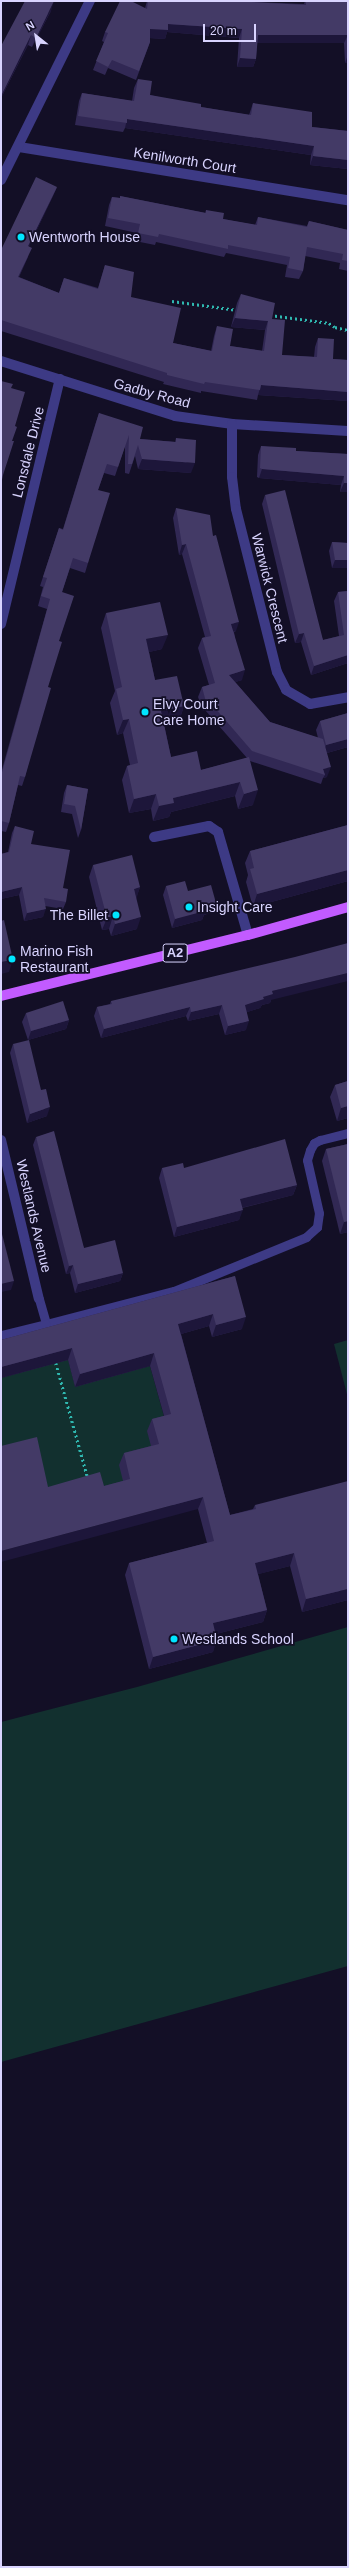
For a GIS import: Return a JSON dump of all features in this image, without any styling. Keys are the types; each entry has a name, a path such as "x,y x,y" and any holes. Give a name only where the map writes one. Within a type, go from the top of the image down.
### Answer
{"main road":[{"name":"A2","path":"1,996 248,935 348,907"}],"street":[{"path":"1,180 90,1"},
{"name":"Kenilworth Court","path":"18,147 348,200"},
{"name":"Gadby Road","path":"1,361 175,416 232,424 348,431"},
{"name":"Lonsdale Drive","path":"1,624 60,380"},
{"name":"Warwick Crescent","path":"232,424 232,477 236,510 277,672 286,690 310,704 348,698"},
{"path":"154,837 209,826 218,832 248,935"},
{"name":"Westlands Avenue","path":"1,1140 39,1298"}],"lane":[{"path":"1,1335 174,1291 306,1237 317,1226 319,1213 307,1160 310,1150 314,1143 348,1133"},
{"path":"39,1298 46,1324"}],"path":[{"path":"172,301 243,311"},
{"path":"267,314 329,323 335,327 348,330"},
{"path":"56,1363 90,1486"}],"green space":[{"path":"348,1340 348,1398 334,1344"},
{"path":"68,1359 75,1386 150,1366 185,1492 1,1502 1,1378"},
{"path":"348,1627 348,1966 1,2062 1,1722 137,1687"}],"building":[{"path":"25,1 54,1 36,38 31,35 1,96 1,46"},
{"path":"120,1 131,1 147,9 148,1 230,1 306,5 306,1 348,1 348,35 258,35 256,59 240,58 242,29 168,24 168,30 150,29 150,42 139,71 112,60 108,67 96,61 108,33 105,32"},
{"path":"138,79 152,81 150,95 201,104 201,107 251,115 253,103 312,112 312,127 348,131 348,160 313,156 314,146 127,119 127,123 78,116 82,93 134,101"},
{"path":"36,177 57,187 28,246 32,248 18,277 59,293 64,278 98,289 105,265 134,272 131,297 181,308 173,343 212,351 217,326 233,329 230,346 264,351 268,321 235,318 241,294 275,303 272,319 285,320 282,355 317,357 318,338 334,339 333,359 348,360 348,392 261,385 260,390 205,382 204,384 167,375 167,373 1,320 1,250"},
{"path":"120,196 206,213 206,210 224,213 223,219 257,225 258,217 307,227 309,221 348,230 348,261 342,260 343,254 307,247 303,271 288,268 290,257 228,245 228,249 159,234 158,237 138,233 140,224 108,218 112,197 120,198"},
{"path":"1,381 13,384 11,388 25,392 15,426 17,427 12,441 14,441 1,485"},
{"path":"99,413 143,427 140,439 176,442 176,438 196,440 195,463 142,459 138,445 132,464 128,464 129,435 118,467 107,464 98,490 110,493 88,563 73,558 62,592 74,596 59,641 62,642 48,687 51,688 25,777 20,776 9,823 1,821 1,776 50,599 41,596 47,578 43,577 59,528 63,530"},
{"path":"261,446 296,448 296,451 348,454 348,483 344,483 344,476 262,469 260,468"},
{"path":"285,490 323,640 344,635 338,592 348,591 348,655 314,666 304,633 299,634 265,495"},
{"path":"176,508 210,515 213,536 216,535 239,622 231,624 245,670 229,675 270,722 323,739 331,767 323,769 325,775 252,751 209,701 206,702 202,687 215,683 202,638 211,636 186,544 182,545"},
{"path":"332,542 348,543 348,560 335,560"},
{"name":"Elvy Court Care Home","path":"160,602 168,635 146,639 155,680 177,676 184,706 161,711 171,757 197,751 201,770 249,757 258,790 244,794 240,782 173,798 174,803 159,806 156,794 134,799 127,766 138,763 129,719 123,720 116,689 122,687 106,613"},
{"path":"348,713 348,739 326,745 320,721"},
{"path":"67,785 88,789 81,830 75,806 64,804"},
{"path":"348,825 348,870 257,894 250,869 254,868 250,851"},
{"path":"15,826 34,831 31,844 70,850 63,888 68,889 66,902 44,898 46,909 27,913 22,887 1,892 1,854 9,852"},
{"name":"The Billet","path":"132,855 140,887 134,889 141,917 115,924 113,916 107,918 93,865"},
{"path":"185,881 188,891 211,885 216,903 204,907 205,911 175,919 166,886"},
{"path":"4,920 13,960 1,962 1,921"},
{"path":"348,943 348,973 272,991 273,994 263,997 264,999 245,1005 249,1021 228,1026 222,1005 191,1012 190,1007 104,1029 97,1007 112,1004 111,1001"},
{"path":"63,1001 69,1020 31,1031 26,1013"},
{"path":"29,1040 41,1090 46,1089 50,1107 30,1114 13,1044"},
{"path":"348,1081 348,1106 341,1108 335,1085"},
{"path":"54,1131 84,1248 115,1240 123,1273 78,1284 73,1265 69,1266 36,1137"},
{"path":"285,1139 297,1185 240,1199 243,1210 177,1227 162,1168 183,1163 184,1168"},
{"path":"348,1144 348,1221 344,1222 326,1149"},
{"path":"1,1230 14,1281 1,1284"},
{"path":"235,1276 246,1317 216,1325 213,1314 178,1324 230,1515 256,1509 255,1505 348,1481 348,1589 306,1599 294,1553 255,1563 267,1610 213,1623 217,1640 153,1657 129,1563 214,1541 203,1497 1,1551 1,1446 37,1437 48,1487 100,1472 104,1486 130,1479 124,1453 159,1444 152,1419 171,1414 154,1353 80,1374 72,1348 1,1367 1,1340"}],"place":[{"name":"Wentworth House","path":"21,237"},
{"name":"Elvy Court Care Home","path":"145,712"},
{"name":"Insight Care","path":"189,907"},
{"name":"The Billet","path":"116,915"},
{"name":"Marino Fish Restaurant","path":"12,959"},
{"name":"Westlands School","path":"174,1639"}]}
